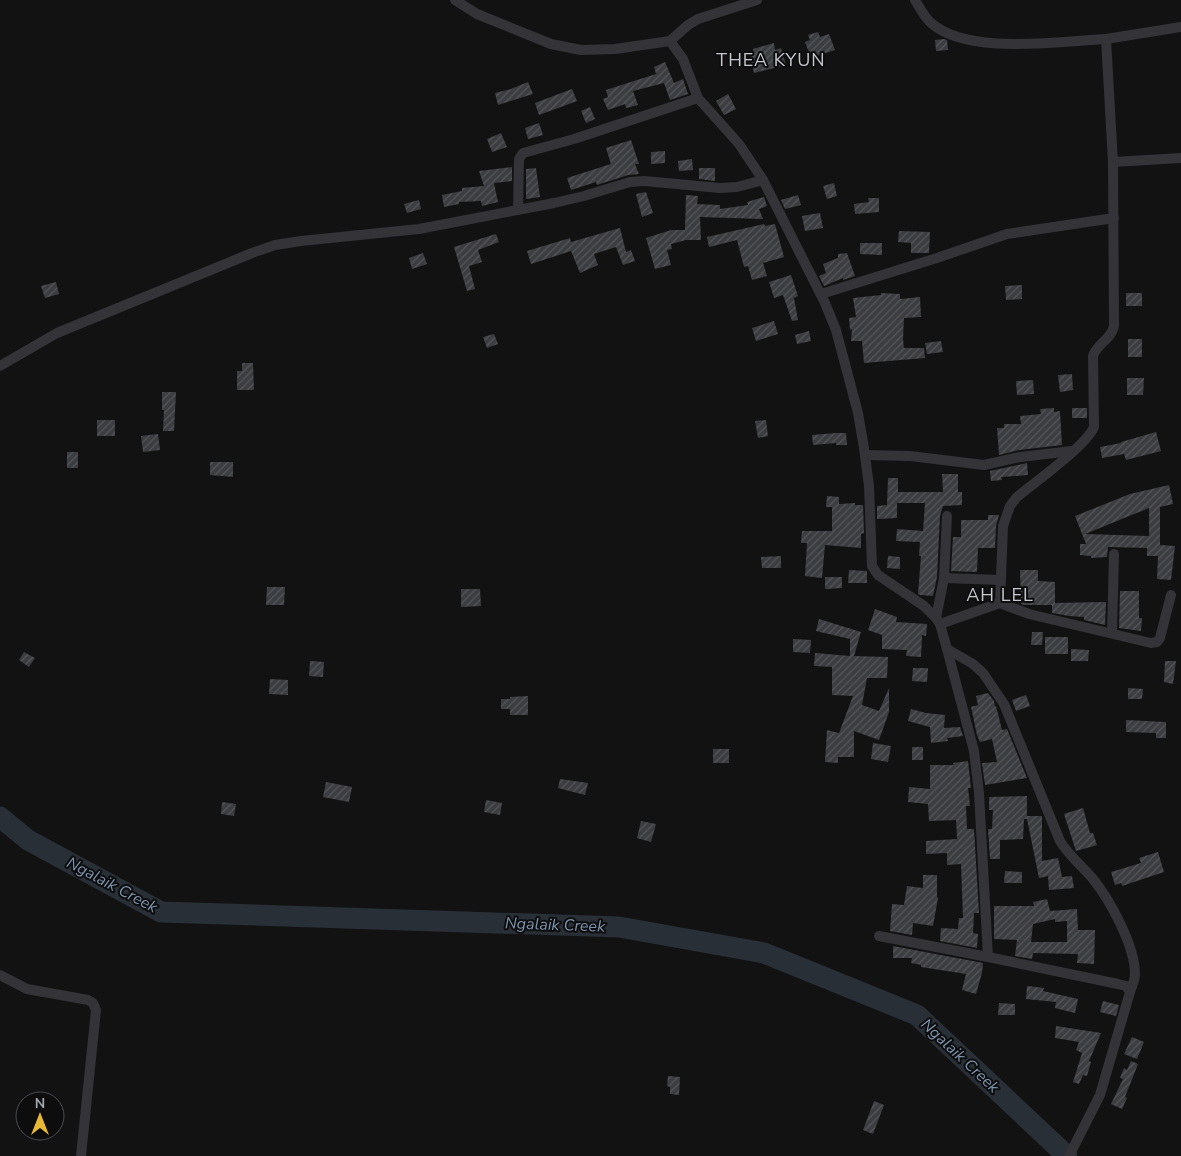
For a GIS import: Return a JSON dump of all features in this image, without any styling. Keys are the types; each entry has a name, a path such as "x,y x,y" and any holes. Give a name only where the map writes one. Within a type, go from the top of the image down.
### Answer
{"street":[{"path":"456,0 477,14 551,44 581,50 615,49 670,40 698,19 757,0"},
{"path":"915,0 930,22 946,33 966,40 987,44 1106,39 1181,28"},
{"path":"1000,603 1003,526 1010,506 1017,497 1091,434 1095,418 1093,356 1095,350 1110,335 1114,326 1113,162 1106,39"},
{"path":"670,40 683,59 698,98 738,144 763,180 821,294 836,330 858,413 865,455 869,486 872,566 878,575 924,606 938,621 974,751 979,794 988,957"},
{"path":"518,210 519,159 523,153 574,139 698,98"},
{"path":"1113,162 1181,158"},
{"path":"0,366 57,333 275,245 419,229 584,196 630,182 644,181 720,188 737,187 763,180"},
{"path":"821,294 1007,234 1114,218"},
{"path":"1100,221 1113,238"},
{"path":"865,455 910,456 984,465 1073,451"},
{"path":"938,621 944,578 947,516"},
{"path":"1112,634 1114,554"},
{"path":"944,578 1001,580"},
{"path":"938,621 1000,603 1029,614 1145,642 1156,642 1160,638 1171,595"},
{"path":"947,649 973,664 983,673 1004,704 1060,841 1070,856 1104,893 1122,929 1135,974 1100,1095 1069,1156"},
{"path":"879,936 1118,984 1126,986 1130,992"},
{"path":"0,975 27,988 88,1000 93,1003 96,1010 80,1156"}],"building":[{"path":"818,32 820,37 829,34 835,50 811,58 805,42 810,40 808,35"},
{"path":"935,40 947,40 948,50 936,51"},
{"path":"774,43 775,50 781,48 786,65 754,73 750,57 754,55 753,49"},
{"path":"665,62 674,83 683,79 688,94 670,100 664,83 633,91 638,105 626,108 625,104 608,110 603,99 608,97 606,90 656,74 654,67"},
{"path":"528,82 533,94 498,105 495,93"},
{"path":"572,89 577,101 539,115 535,103"},
{"path":"728,94 736,109 724,115 716,101"},
{"path":"590,107 595,119 586,123 581,111"},
{"path":"539,123 543,135 528,139 525,128"},
{"path":"501,133 507,147 492,152 487,139"},
{"path":"631,140 639,164 635,164 639,174 628,175 597,185 596,182 571,190 567,178 611,164 606,148"},
{"path":"665,151 665,163 651,164 651,152"},
{"path":"692,159 693,170 679,171 678,161"},
{"path":"512,167 512,181 494,183 498,202 482,206 481,201 459,202 459,204 444,207 442,195 462,191 462,188 484,186 479,171"},
{"path":"536,168 540,197 526,199 526,169"},
{"path":"699,168 715,168 715,181 699,179"},
{"path":"834,183 837,196 827,199 823,186"},
{"path":"646,192 653,213 642,217 636,194"},
{"path":"686,195 698,196 697,204 720,205 720,209 748,205 747,202 764,197 767,206 759,209 763,219 700,217 701,240 686,240 671,244 672,249 667,250 671,265 655,269 646,238 671,230 685,230"},
{"path":"798,195 801,205 785,209 781,200"},
{"path":"868,198 879,198 879,212 855,214 854,204 869,202"},
{"path":"419,200 421,209 407,213 404,204"},
{"path":"820,213 823,228 805,231 802,216"},
{"path":"764,224 765,226 775,224 784,257 763,263 767,276 752,280 748,266 744,267 737,240 709,247 707,237"},
{"path":"620,228 626,252 631,250 635,261 623,265 616,247 594,254 598,265 580,273 571,251 531,264 527,251 570,238 571,242"},
{"path":"899,231 930,232 929,253 911,253 911,243 898,242"},
{"path":"496,234 499,242 478,250 482,262 469,266 475,289 467,291 454,247"},
{"path":"860,243 882,243 882,255 860,254"},
{"path":"423,253 427,264 412,269 409,258"},
{"path":"847,253 855,276 843,280 843,278 824,286 819,276 826,273 823,264 838,258 838,254"},
{"path":"791,275 798,296 794,298 798,320 792,321 783,295 774,298 769,282"},
{"path":"56,282 59,294 45,298 41,286"},
{"path":"1022,285 1022,299 1006,300 1005,286"},
{"path":"881,293 900,294 900,299 920,297 921,317 904,318 903,339 904,348 924,348 925,358 864,363 862,341 851,341 852,329 850,330 849,318 856,317 853,298 881,295"},
{"path":"1126,293 1142,293 1142,306 1126,306"},
{"path":"774,321 778,334 756,341 752,328"},
{"path":"809,331 811,341 797,344 795,335"},
{"path":"494,334 498,344 487,348 483,337"},
{"path":"1128,339 1142,339 1142,357 1128,357"},
{"path":"941,341 943,352 927,354 925,343"},
{"path":"242,363 253,363 254,390 237,390 237,371 242,371"},
{"path":"1072,374 1073,390 1060,392 1058,375"},
{"path":"1127,378 1144,378 1143,395 1127,395"},
{"path":"1033,380 1034,394 1017,395 1016,381"},
{"path":"162,392 176,392 174,431 163,431 164,410 162,410"},
{"path":"1054,408 1054,412 1060,411 1062,445 1019,450 999,455 997,428 1004,428 1004,424 1021,424 1020,416 1041,414 1040,409"},
{"path":"1072,408 1087,408 1087,418 1072,418"},
{"path":"97,420 115,420 115,436 97,436"},
{"path":"766,420 768,436 758,438 755,421"},
{"path":"1156,432 1161,451 1126,460 1124,454 1102,458 1100,447 1121,443"},
{"path":"846,433 847,445 836,445 836,443 813,445 812,435"},
{"path":"158,434 160,450 143,452 141,436"},
{"path":"67,452 78,452 78,468 67,468"},
{"path":"210,462 233,462 233,477 210,475"},
{"path":"1027,463 1028,475 1001,477 1002,480 991,481 990,471"},
{"path":"942,474 958,474 958,492 962,492 962,505 943,506 940,516 937,577 933,596 920,595 918,594 921,556 919,556 920,542 896,541 897,529 923,531 925,503 897,503 897,518 877,519 877,506 887,505 888,478 898,478 898,492 943,492"},
{"path":"1169,485 1173,504 1160,507 1160,545 1175,546 1171,580 1157,579 1158,556 1147,556 1147,548 1108,547 1107,557 1091,558 1091,556 1080,555 1080,544 1086,544 1075,516 1130,494","holes":["1149,508 1149,536 1085,534"]},
{"path":"827,496 839,497 839,504 855,503 855,505 863,505 864,533 861,534 861,548 825,545 822,578 805,576 807,543 801,543 802,531 832,531 832,507 826,507"},
{"path":"988,515 999,515 996,526 995,548 978,548 977,572 951,571 953,537 961,537 961,520 988,520"},
{"path":"781,556 781,568 762,568 761,557"},
{"path":"888,556 900,557 900,569 887,568"},
{"path":"849,570 867,571 867,583 848,583"},
{"path":"1020,570 1038,570 1038,581 1055,582 1055,603 1106,602 1105,625 1084,620 1084,617 1052,613 1052,605 1021,604"},
{"path":"825,577 842,577 842,588 825,589"},
{"path":"267,587 285,587 284,605 266,605"},
{"path":"461,589 480,589 481,606 461,607"},
{"path":"1120,591 1139,591 1139,618 1142,618 1141,631 1119,628"},
{"path":"875,609 897,617 896,622 927,624 926,636 922,635 921,657 906,656 907,650 882,649 882,635 868,630"},
{"path":"819,619 861,632 854,656 888,657 887,678 867,678 862,705 879,711 889,688 889,712 879,740 854,731 854,757 838,757 838,763 825,762 827,730 839,733 853,696 832,695 832,667 814,666 815,653 850,656 850,639 816,631"},
{"path":"1032,632 1043,632 1042,645 1031,645"},
{"path":"1045,637 1068,637 1068,654 1045,654"},
{"path":"793,639 811,640 810,653 793,652"},
{"path":"1071,649 1089,650 1088,661 1071,661"},
{"path":"24,652 35,658 29,667 19,660"},
{"path":"310,661 324,662 323,677 309,676"},
{"path":"1165,661 1176,661 1173,684 1164,682"},
{"path":"913,668 928,668 927,682 912,681"},
{"path":"270,679 288,680 288,695 269,694"},
{"path":"1128,688 1143,689 1142,699 1128,699"},
{"path":"988,693 996,706 1002,730 1007,729 1027,778 985,785 982,763 997,762 992,739 980,742 971,707 978,705 976,696"},
{"path":"1026,695 1030,706 1016,711 1012,700"},
{"path":"528,696 528,715 510,715 510,709 501,709 501,699"},
{"path":"911,709 945,715 944,728 960,727 963,736 947,738 948,741 931,743 930,727 908,721"},
{"path":"1126,720 1166,722 1166,738 1156,738 1156,733 1126,732"},
{"path":"873,743 891,746 888,762 871,759"},
{"path":"912,747 923,747 923,760 912,760"},
{"path":"713,749 729,749 729,763 713,763"},
{"path":"968,761 971,788 968,788 970,806 966,806 967,829 974,829 979,913 974,913 973,933 978,934 977,948 940,941 941,928 958,929 959,918 963,918 961,864 947,865 947,853 926,854 926,841 957,839 956,820 929,821 928,804 908,802 909,787 930,789 930,765 954,765 953,763"},
{"path":"560,779 588,783 585,795 558,788"},
{"path":"326,782 352,787 349,802 323,797"},
{"path":"1027,796 1027,816 1042,816 1042,861 1058,858 1062,877 1072,876 1074,888 1049,890 1048,876 1039,878 1027,819 1024,819 1023,839 1000,840 1000,859 990,859 988,829 992,829 993,810 989,810 989,797"},
{"path":"486,800 502,803 500,815 484,812"},
{"path":"222,802 236,804 234,816 221,814"},
{"path":"1083,808 1090,833 1093,833 1097,845 1076,851 1064,814"},
{"path":"641,821 656,824 651,842 637,838"},
{"path":"1158,852 1164,872 1122,886 1121,883 1115,885 1111,872 1141,863 1139,858"},
{"path":"1005,871 1022,872 1022,883 1004,883"},
{"path":"923,875 937,875 938,898 933,926 913,923 912,935 890,931 892,904 904,905 907,886 923,888"},
{"path":"1047,899 1050,911 1077,909 1078,930 1095,930 1094,964 1077,963 1078,954 1033,953 1032,959 1015,956 1017,940 994,939 994,906 1034,906 1033,902","holes":["1055,919 1055,922 1067,921 1067,942 1031,942 1033,924"]},
{"path":"893,946 983,963 976,994 962,990 966,974 921,967 921,965 911,963 912,958 893,958"},
{"path":"1027,986 1044,988 1043,991 1078,999 1075,1013 1055,1008 1056,1002 1026,999"},
{"path":"1103,1001 1119,1005 1116,1016 1100,1012"},
{"path":"999,1003 1015,1004 1015,1015 998,1015"},
{"path":"1056,1026 1101,1033 1089,1061 1091,1062 1087,1076 1083,1075 1079,1084 1073,1082 1082,1053 1076,1050 1079,1042 1055,1038"},
{"path":"1132,1037 1144,1042 1137,1059 1124,1054"},
{"path":"1131,1061 1138,1064 1122,1109 1111,1104 1123,1079 1120,1078 1124,1068 1127,1070"},
{"path":"668,1076 680,1077 679,1095 670,1094 670,1087 667,1086"},
{"path":"874,1101 884,1105 873,1134 863,1130"}],"waterway":[{"name":"Ngalaik Creek","path":"0,817 28,840 161,912 619,927 764,953 917,1015 1067,1156"}],"district":[{"name":"THEA KYUN","path":"771,60"},
{"name":"AH LEL","path":"1000,595"}]}
